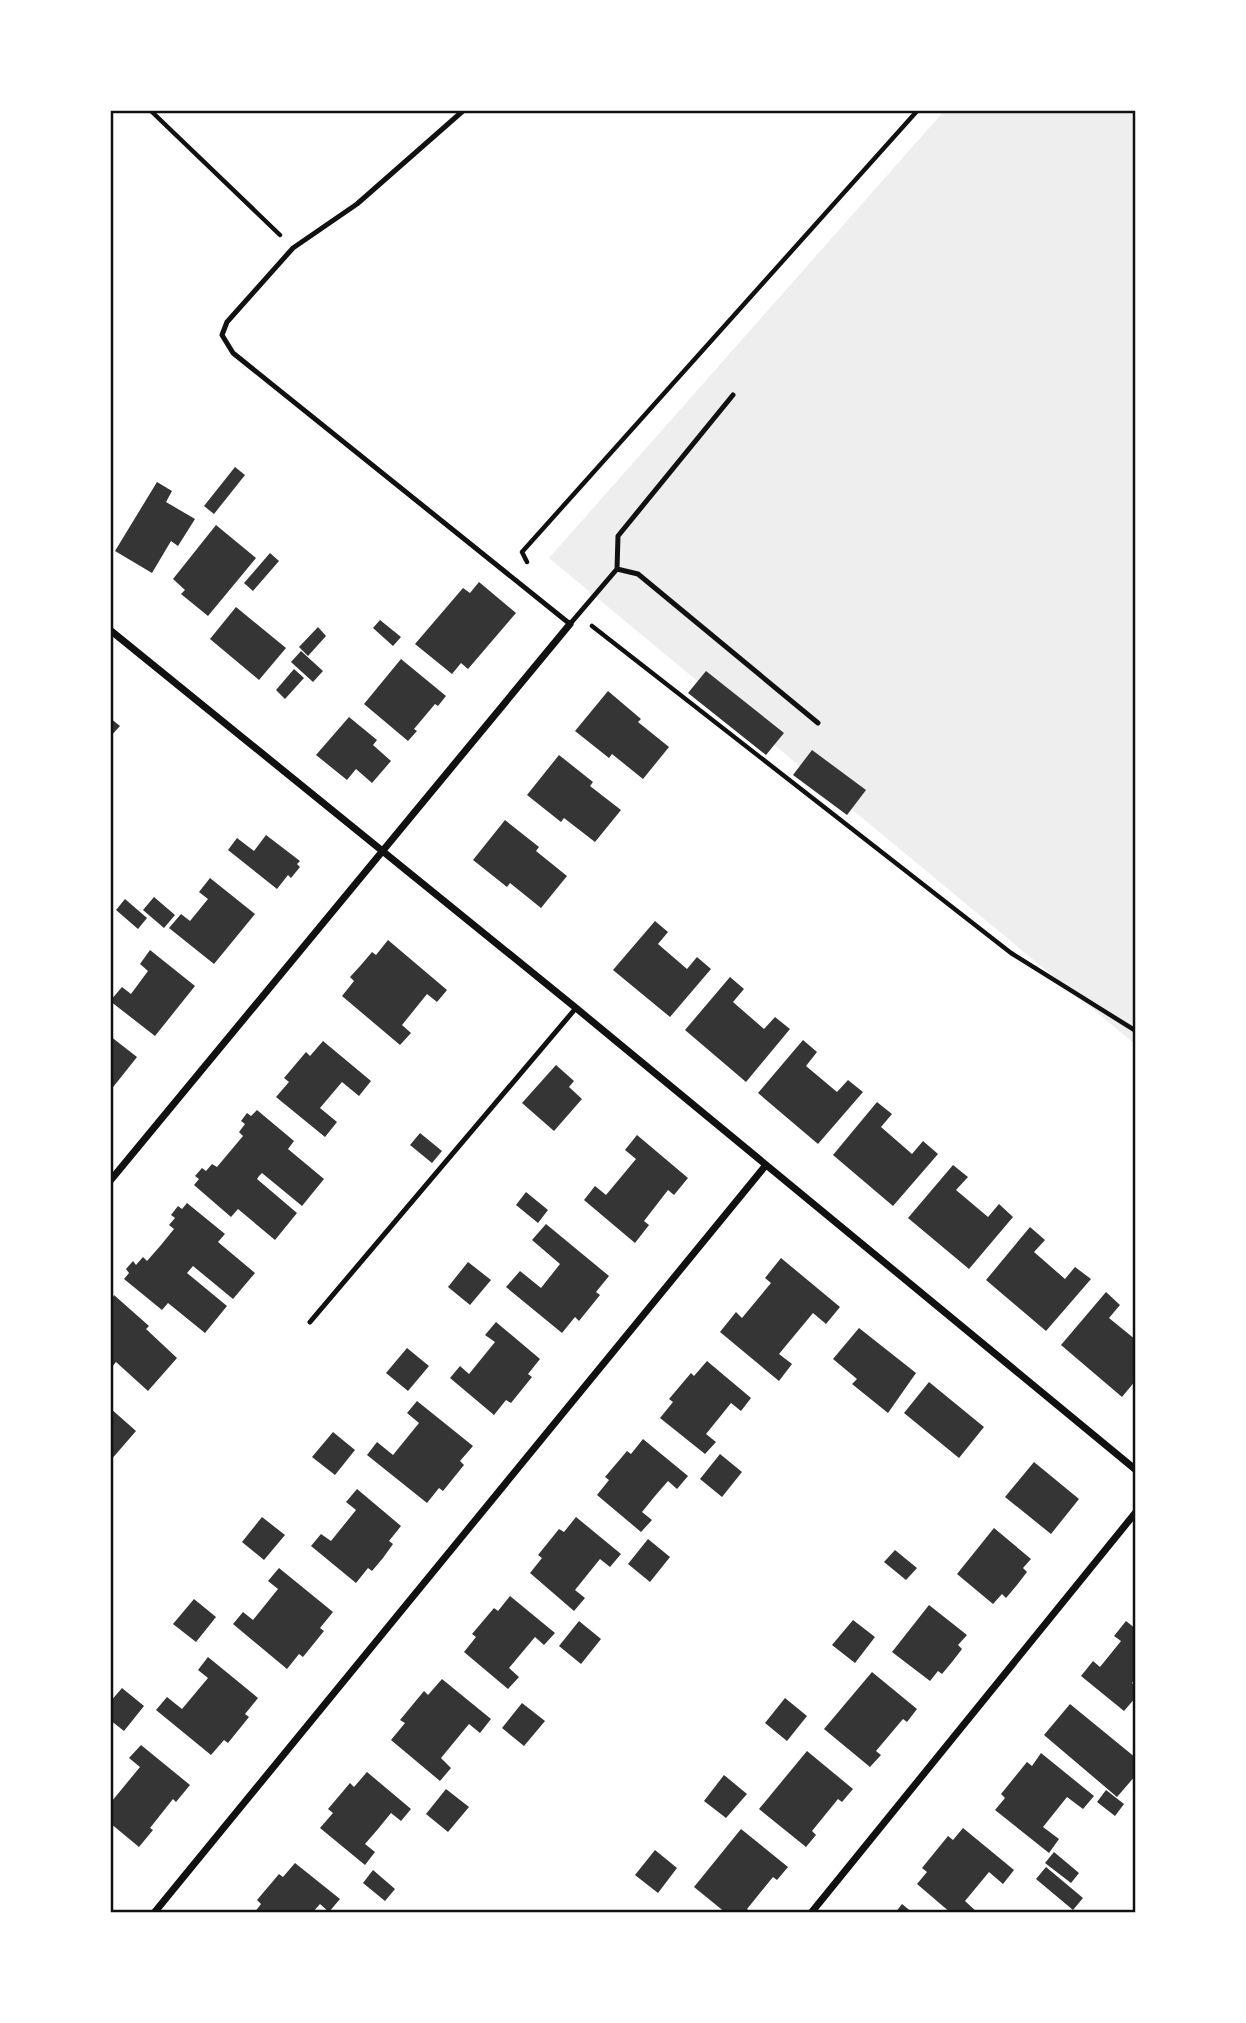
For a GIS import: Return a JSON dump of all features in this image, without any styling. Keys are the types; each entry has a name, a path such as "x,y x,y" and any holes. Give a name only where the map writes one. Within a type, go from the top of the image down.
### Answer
{"street":[{"path":"110,1181 570,624"},
{"path":"110,630 576,1008 1136,1470"},
{"path":"154,1913 766,1165"},
{"path":"811,1913 1136,1512"}],"lane":[{"path":"464,110 357,204 293,248 227,322 222,335 233,353 570,624 617,569 618,536 733,395"},
{"path":"617,569 638,574 818,723"},
{"path":"310,1322 576,1008"}],"path":[{"path":"150,110 293,248"},
{"path":"549,606 522,552 918,110"},
{"path":"578,615 1011,953 1136,1031"}],"shaded area":[{"path":"945,110 1136,110 1136,1045 549,558"}],"building":[{"path":"235,467 245,475 214,514 204,506"},
{"path":"157,482 172,491 166,502 195,519 178,546 171,541 152,573 115,551"},
{"path":"216,525 256,558 208,616 181,594 185,590 173,579"},
{"path":"270,553 279,561 253,591 244,583"},
{"path":"479,582 516,613 468,669 461,663 452,674 415,644 463,588 470,593"},
{"path":"236,607 286,648 259,680 210,639"},
{"path":"380,620 401,637 393,646 373,628"},
{"path":"318,627 326,636 308,656 299,647"},
{"path":"301,651 323,671 313,682 291,662"},
{"path":"401,659 446,696 438,706 435,704 414,729 417,731 408,741 364,704"},
{"path":"294,669 304,678 285,699 276,690"},
{"path":"706,671 784,733 766,755 688,693"},
{"path":"608,691 641,719 638,722 669,747 643,779 612,754 609,758 575,731"},
{"path":"349,717 377,740 373,745 391,761 372,783 356,769 347,780 316,755"},
{"path":"110,718 120,726 110,737"},
{"path":"812,750 866,790 847,815 793,775"},
{"path":"559,755 593,782 590,786 621,810 595,842 564,818 561,822 527,795"},
{"path":"505,820 539,847 536,851 567,876 541,908 510,883 507,887 473,860"},
{"path":"266,835 300,861 297,864 300,867 291,878 288,875 277,889 228,850 237,838 254,851"},
{"path":"210,878 255,914 214,964 169,928 181,914 190,921 208,899 199,892"},
{"path":"154,897 175,915 164,928 143,910"},
{"path":"125,899 147,918 138,929 116,910"},
{"path":"655,921 668,932 658,944 687,969 697,957 711,969 670,1017 613,970"},
{"path":"388,940 447,990 437,1002 427,994 402,1025 411,1033 400,1045 342,996 354,981 350,977 372,952 376,955"},
{"path":"150,950 195,986 155,1036 110,1001 122,987 131,994 148,971 140,964"},
{"path":"730,977 744,989 733,1002 764,1029 775,1017 790,1029 746,1082 685,1030"},
{"path":"110,1036 137,1057 110,1091"},
{"path":"803,1040 817,1052 806,1066 837,1092 848,1080 863,1092 818,1144 758,1093"},
{"path":"323,1041 371,1081 359,1096 342,1082 320,1108 337,1122 325,1137 276,1097 289,1082 284,1078 306,1052 310,1056"},
{"path":"556,1065 574,1081 569,1087 582,1099 554,1131 522,1103"},
{"path":"877,1102 892,1114 881,1127 912,1154 923,1141 938,1154 893,1206 833,1155"},
{"path":"257,1110 294,1141 288,1149 324,1179 302,1206 262,1173 259,1176 257,1179 297,1213 275,1240 238,1209 231,1217 194,1185 199,1179 195,1176 202,1168 206,1171 212,1164 217,1167 243,1136 239,1132 245,1124 241,1121 247,1113 251,1116"},
{"path":"420,1133 442,1151 432,1163 410,1145"},
{"path":"637,1135 688,1178 674,1195 668,1190 644,1221 649,1225 635,1243 584,1200 595,1186 606,1195 636,1159 625,1150"},
{"path":"953,1165 968,1177 956,1190 988,1217 999,1204 1013,1217 969,1269 908,1218"},
{"path":"526,1192 548,1210 538,1223 516,1205"},
{"path":"187,1203 225,1234 218,1242 255,1273 233,1299 193,1266 187,1273 227,1306 205,1333 168,1303 162,1310 124,1279 129,1273 126,1269 133,1261 136,1265 143,1257 147,1261 161,1245 174,1229 169,1225 175,1218 171,1215 178,1206 182,1209"},
{"path":"546,1224 609,1276 596,1292 600,1295 579,1321 575,1317 562,1333 506,1287 520,1271 541,1288 560,1264 532,1240"},
{"path":"1030,1227 1045,1240 1034,1252 1065,1279 1075,1267 1091,1279 1046,1331 986,1280"},
{"path":"781,1258 840,1307 826,1324 813,1313 779,1354 792,1364 779,1381 720,1332 736,1312 742,1318 771,1283 765,1278"},
{"path":"468,1262 491,1280 470,1305 448,1287"},
{"path":"1106,1292 1120,1305 1109,1318 1136,1340 1136,1380 1122,1397 1061,1345"},
{"path":"110,1295 114,1295 149,1326 146,1329 177,1358 148,1391 116,1362 112,1367 110,1365"},
{"path":"496,1322 540,1359 528,1374 532,1377 511,1403 506,1400 494,1415 450,1378 460,1366 469,1374 495,1342 485,1335"},
{"path":"859,1328 916,1373 888,1413 852,1384 857,1379 833,1359"},
{"path":"407,1348 429,1366 408,1391 386,1373"},
{"path":"707,1361 751,1398 741,1411 731,1403 706,1434 716,1442 705,1454 660,1418 673,1402 669,1399 691,1373 694,1376"},
{"path":"929,1382 984,1427 959,1458 904,1413"},
{"path":"417,1401 473,1446 460,1461 464,1465 443,1491 439,1488 427,1503 367,1455 377,1442 393,1455 419,1423 407,1413"},
{"path":"110,1408 136,1431 110,1461"},
{"path":"333,1432 355,1450 335,1475 312,1457"},
{"path":"643,1439 688,1476 677,1489 668,1481 655,1496 642,1512 652,1520 641,1532 597,1495 609,1480 605,1477 627,1451 631,1454"},
{"path":"720,1454 742,1472 722,1497 700,1479"},
{"path":"1034,1462 1079,1499 1051,1534 1005,1497"},
{"path":"357,1489 401,1526 389,1541 393,1544 383,1558 372,1571 368,1568 356,1583 311,1546 321,1534 331,1541 356,1510 346,1502"},
{"path":"262,1517 285,1535 264,1560 242,1542"},
{"path":"576,1517 621,1554 610,1567 600,1559 575,1590 585,1598 574,1611 530,1573 542,1558 538,1555 559,1529 564,1532"},
{"path":"994,1528 1031,1559 1023,1568 1027,1572 1017,1585 1006,1598 1002,1594 993,1604 957,1574"},
{"path":"648,1539 670,1557 650,1582 628,1564"},
{"path":"895,1550 917,1568 906,1580 884,1562"},
{"path":"279,1568 333,1612 320,1628 324,1631 303,1657 299,1654 287,1669 233,1624 243,1612 253,1620 278,1589 268,1581"},
{"path":"510,1596 555,1633 544,1645 535,1637 509,1668 519,1677 508,1689 464,1652 476,1637 472,1634 494,1608 498,1611"},
{"path":"194,1599 216,1617 196,1642 173,1624"},
{"path":"929,1605 967,1635 958,1645 962,1649 952,1662 942,1674 938,1671 930,1681 892,1652"},
{"path":"853,1620 875,1637 855,1663 832,1645"},
{"path":"579,1621 601,1639 581,1664 559,1646"},
{"path":"1126,1621 1136,1629 1136,1678 1132,1683 1136,1686 1136,1697 1124,1711 1081,1676 1093,1661 1100,1667 1121,1641 1114,1636"},
{"path":"208,1657 258,1698 245,1714 249,1717 228,1743 224,1740 211,1755 156,1710 167,1697 182,1709 208,1678 198,1670"},
{"path":"872,1672 917,1709 907,1722 903,1719 876,1751 881,1755 870,1767 824,1729"},
{"path":"442,1679 491,1719 480,1733 469,1724 441,1758 451,1768 440,1781 391,1740 405,1723 400,1720 424,1691 428,1695"},
{"path":"122,1688 144,1706 124,1731 110,1720 110,1702"},
{"path":"785,1698 807,1716 787,1741 765,1723"},
{"path":"522,1703 545,1721 524,1746 502,1728"},
{"path":"1070,1704 1136,1758 1136,1775 1117,1797 1044,1735"},
{"path":"141,1745 190,1785 176,1802 173,1799 139,1847 110,1823 110,1800 112,1801 140,1767 129,1758"},
{"path":"807,1751 853,1789 842,1802 838,1799 812,1831 816,1835 806,1847 759,1809"},
{"path":"1041,1753 1094,1796 1083,1809 1067,1797 1043,1827 1059,1839 1049,1853 995,1810 1005,1798 1001,1794 1027,1762 1032,1766"},
{"path":"367,1772 411,1809 401,1821 391,1813 365,1844 375,1852 365,1865 320,1828 333,1813 328,1809 350,1783 354,1787"},
{"path":"724,1775 747,1794 726,1818 704,1801"},
{"path":"446,1789 469,1807 448,1832 426,1814"},
{"path":"1106,1790 1124,1804 1115,1816 1097,1802"},
{"path":"963,1828 1014,1870 1003,1884 989,1872 965,1901 978,1913 951,1913 917,1884 927,1872 922,1868 948,1836 953,1840"},
{"path":"741,1829 788,1867 777,1880 773,1877 747,1909 751,1913 726,1913 694,1887"},
{"path":"655,1850 677,1868 658,1893 635,1875"},
{"path":"1054,1852 1079,1873 1071,1883 1045,1863"},
{"path":"295,1863 340,1899 329,1912 320,1904 312,1913 254,1913 261,1904 257,1900 279,1874 283,1877"},
{"path":"1046,1867 1083,1898 1073,1910 1036,1879"},
{"path":"373,1870 395,1889 385,1901 363,1883"},
{"path":"902,1904 913,1913 895,1913"}]}
